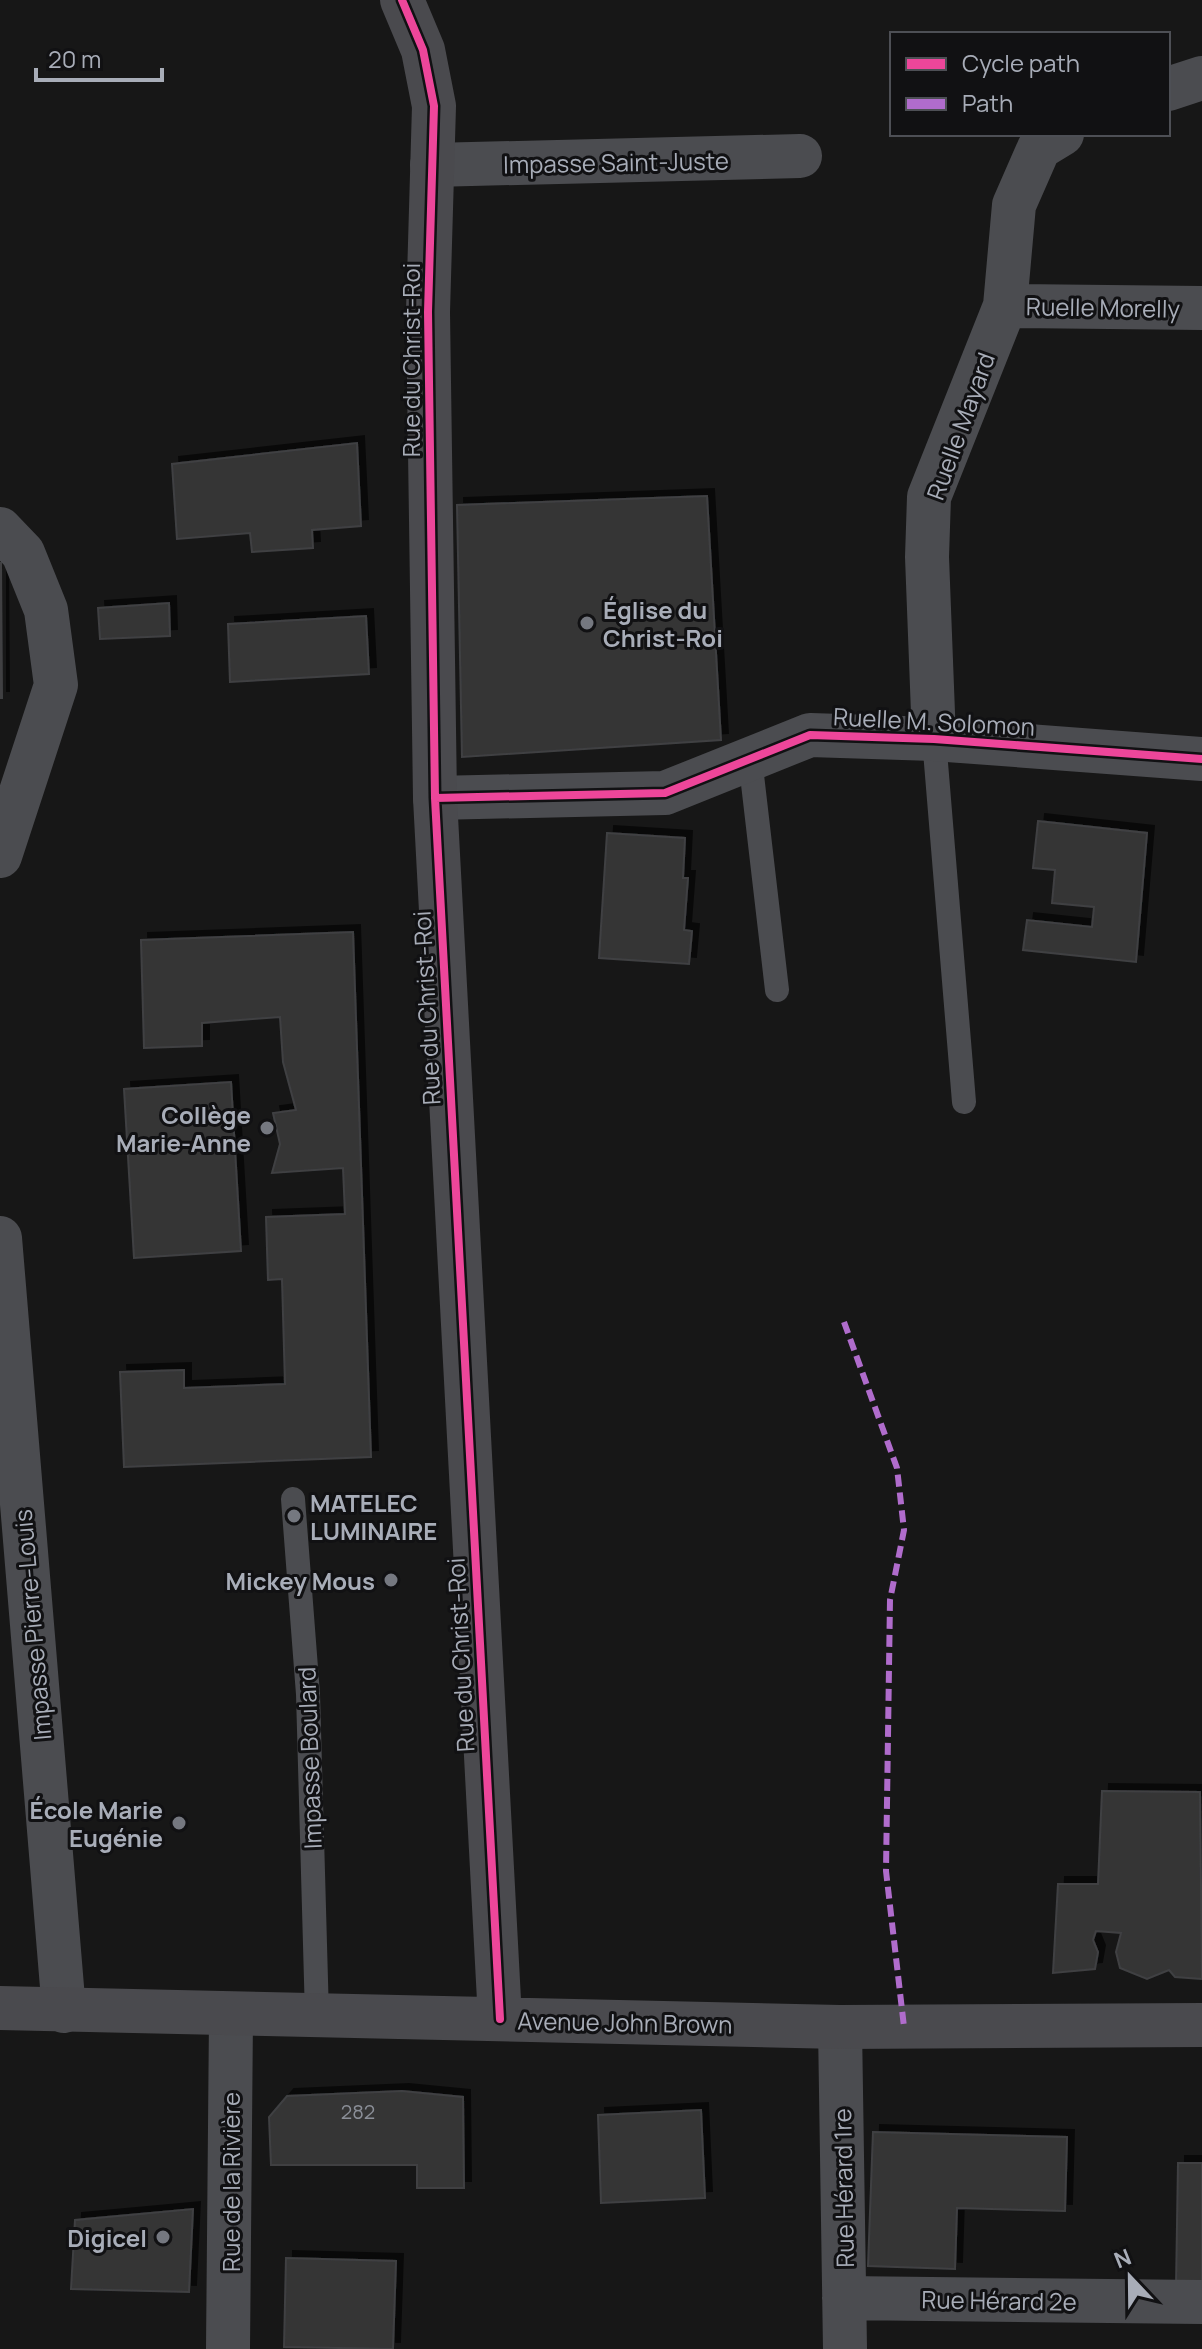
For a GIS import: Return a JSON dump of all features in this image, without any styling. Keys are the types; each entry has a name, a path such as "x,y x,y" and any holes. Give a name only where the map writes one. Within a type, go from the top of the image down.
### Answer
{"street":[{"name":"Rue du Christ-Roi","path":"402,0 423,50 434,106 428,312 435,798 500,2019"},
{"path":"1170,88 1202,78"},
{"name":"Ruelle Mayard","path":"934,739 927,557 929,497 1005,306 1014,205 1039,148 1059,136"},
{"name":"Impasse Saint-Juste","path":"432,165 800,156"},
{"name":"Ruelle Morelly","path":"1005,306 1202,308"},
{"path":"0,529 23,553 46,610 56,685 0,856"},
{"name":"Ruelle M. Solomon","path":"435,798 665,793 810,735 934,739 1202,759"},
{"name":"Impasse Pierre-Louis","path":"0,1238 64,2011"},
{"name":"Avenue John Brown","path":"0,2008 231,2016 840,2027 1202,2025"},
{"name":"Rue de la Rivière","path":"228,2349 231,2016"},
{"name":"Rue Hérard 1re","path":"840,2027 845,2349"},
{"name":"Rue Hérard 2e","path":"844,2298 1202,2302"}],"lane":[{"path":"934,739 964,1102"},
{"path":"750,758 777,990"},
{"name":"Impasse Boulard","path":"293,1499 308,1694 317,2016"}],"building":[{"path":"357,443 361,526 312,530 313,548 252,552 250,533 177,539 172,464"},
{"name":"Église du Christ-Roi","path":"707,496 721,740 462,757 457,505"},
{"path":"1,563 2,698 0,698"},
{"path":"169,603 170,636 100,639 98,608"},
{"path":"366,616 369,674 230,682 228,624"},
{"path":"1038,821 1147,833 1136,962 1023,950 1027,920 1092,927 1094,907 1052,903 1055,870 1033,868"},
{"path":"607,833 685,838 683,878 688,878 684,930 692,931 689,964 599,958"},
{"path":"353,932 371,1457 124,1467 120,1372 184,1370 184,1388 285,1384 282,1279 268,1280 266,1217 345,1214 343,1168 272,1173 280,1144 273,1113 296,1110 283,1062 280,1017 202,1023 202,1046 144,1048 141,940"},
{"path":"231,1082 241,1251 134,1258 124,1089"},
{"path":"1102,1791 1200,1792 1202,1979 1175,1977 1169,1970 1147,1979 1120,1968 1116,1952 1121,1933 1096,1931 1093,1940 1098,1952 1095,1969 1053,1973 1058,1884 1098,1884"},
{"path":"402,2091 463,2097 464,2188 417,2188 417,2165 271,2165 269,2117 287,2096"},
{"path":"701,2110 705,2198 601,2203 598,2115"},
{"path":"873,2132 1067,2137 1065,2211 957,2208 955,2269 868,2266"},
{"path":"1178,2163 1202,2163 1202,2288 1176,2287"},
{"path":"193,2209 189,2292 71,2289 75,2220"},
{"path":"286,2258 396,2261 393,2349 284,2347"}],"marked path":[{"path":"844,1322 897,1468 904,1530 890,1600 886,1871 904,2027"}],"cycle path":[{"path":"402,0 423,50 434,106 428,312 435,798 500,2019"},
{"path":"435,798 665,793 810,735 934,739 1202,759"}],"place":[{"name":"Église du Christ-Roi","path":"587,623"},
{"name":"Collège Marie-Anne","path":"267,1128"},
{"name":"MATELEC LUMINAIRE","path":"294,1516"},
{"name":"Mickey Mous","path":"391,1580"},
{"name":"École Marie Eugénie","path":"179,1823"},
{"name":"Digicel","path":"163,2237"}]}
